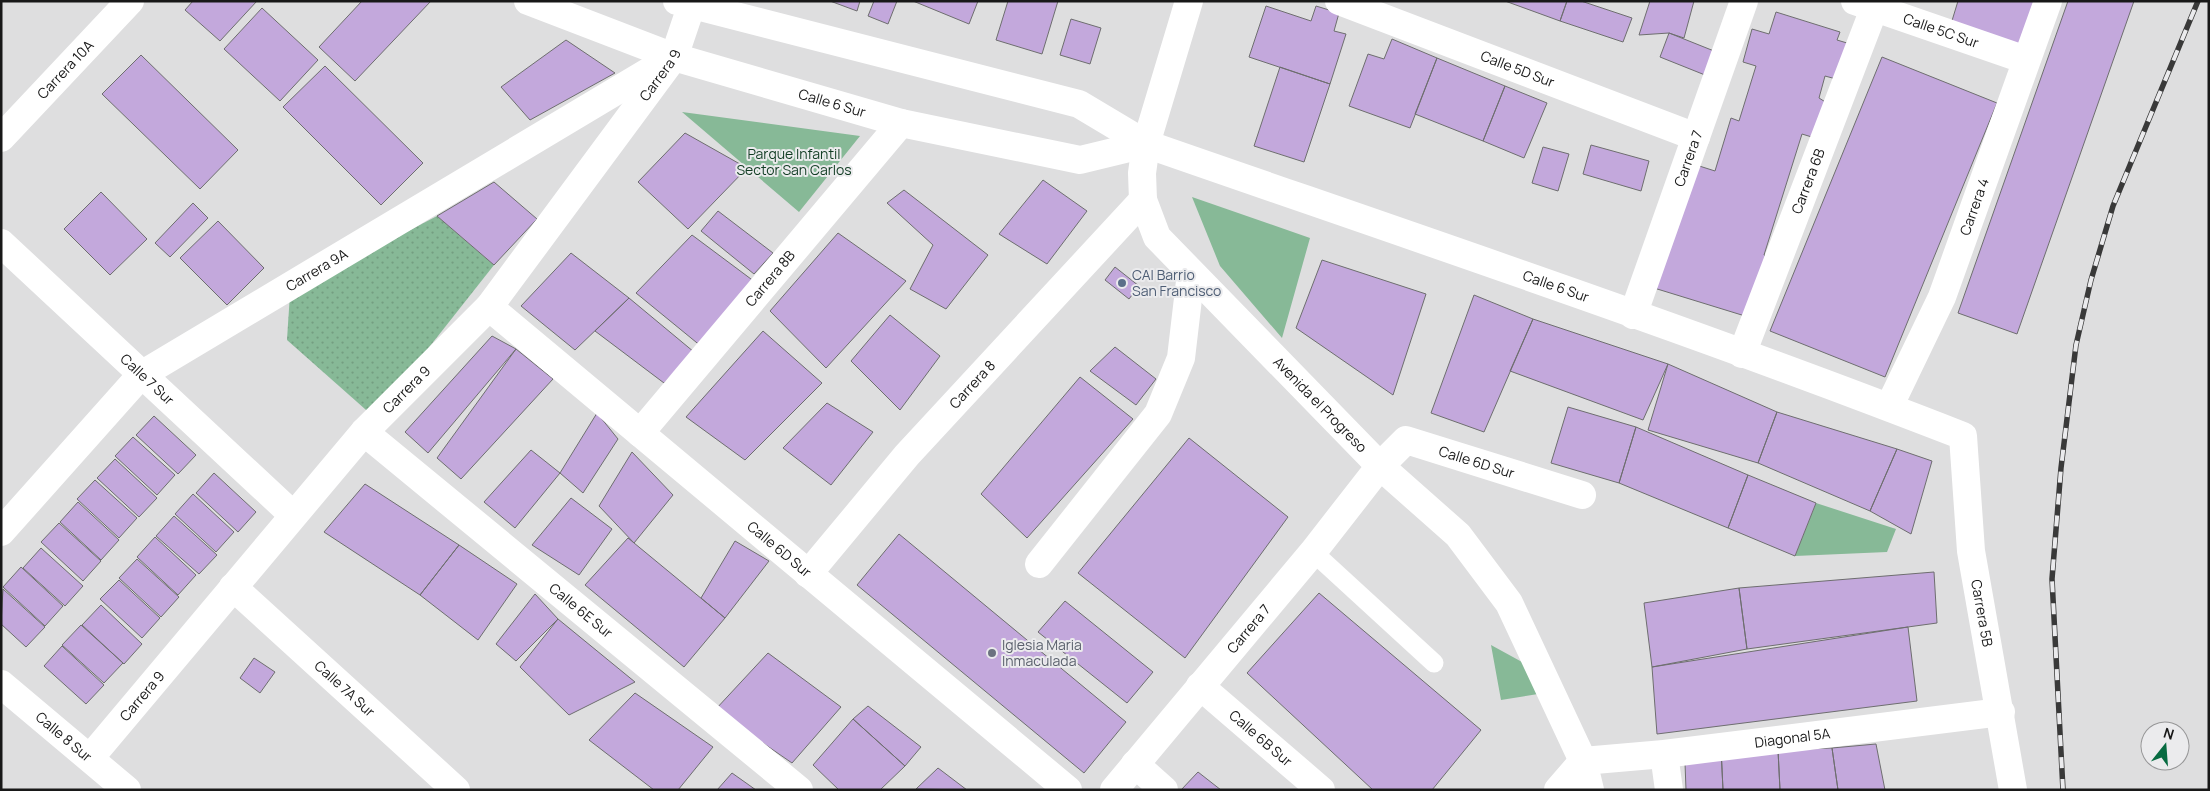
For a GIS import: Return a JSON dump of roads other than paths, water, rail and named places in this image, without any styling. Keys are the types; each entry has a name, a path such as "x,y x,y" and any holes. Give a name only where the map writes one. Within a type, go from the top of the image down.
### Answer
{"street":[{"name":"Carrera 10A","path":"1,138 130,1"},
{"name":"Calle 6 Sur","path":"528,1 674,57 901,123 1080,160 1146,144"},
{"name":"Avenida el Progreso","path":"1189,1 1146,144 1142,173 1143,200 1157,237 1380,466 1458,535 1509,603 1583,761 1590,790"},
{"name":"Calle 5D Sur","path":"1340,1 1696,137"},
{"name":"Carrera 7","path":"1633,315 1744,1"},
{"name":"Carrera 4","path":"1889,407 1942,297 2048,1"},
{"name":"Calle 6 Sur","path":"687,3 1078,104 1146,144 1633,315 1889,407 1963,436"},
{"name":"Carrera 9","path":"90,758 364,432 489,307 674,57 687,3"},
{"name":"Calle 5C Sur","path":"1864,5 2026,60"},
{"name":"Carrera 6B","path":"1742,354 1864,5"},
{"name":"Carrera 9A","path":"1,532 141,375 674,57"},
{"name":"Carrera 8B","path":"640,433 901,123"},
{"name":"Carrera 8","path":"808,574 906,455 1143,200"},
{"name":"Calle 7 Sur","path":"1,243 293,515"},
{"path":"1039,564 1158,414 1181,358 1191,273"},
{"name":"Calle 6D Sur","path":"489,307 1068,790"},
{"name":"Calle 6E Sur","path":"364,432 799,790"},
{"name":"Carrera 5B","path":"1963,436 1971,551 2001,712 2013,790"},
{"name":"Calle 6D Sur","path":"1380,466 1406,440 1582,495"},
{"name":"Carrera 7","path":"1114,790 1313,552 1380,466"},
{"name":"Calle 7A Sur","path":"233,587 456,790"},
{"name":"Calle 8 Sur","path":"1,684 127,790"},
{"name":"Calle 6B Sur","path":"1200,686 1321,790"},
{"name":"Diagonal 5A","path":"1583,761 1664,754 2001,712"},
{"path":"1664,754 1669,790"},
{"path":"1558,790 1583,761"},
{"path":"1135,764 1164,790"}],"lane":[{"path":"1313,552 1434,664"}],"railway":[{"path":"2063,790 2052,579 2061,468 2076,345 2091,280 2113,206 2198,1"}],"place":[{"name":"CAI Barrio San Francisco","path":"1122,283"},
{"name":"Iglesia Maria Inmaculada","path":"992,653"}],"park label":[{"name":"Parque Infantil Sector San Carlos","path":"794,162"}]}
